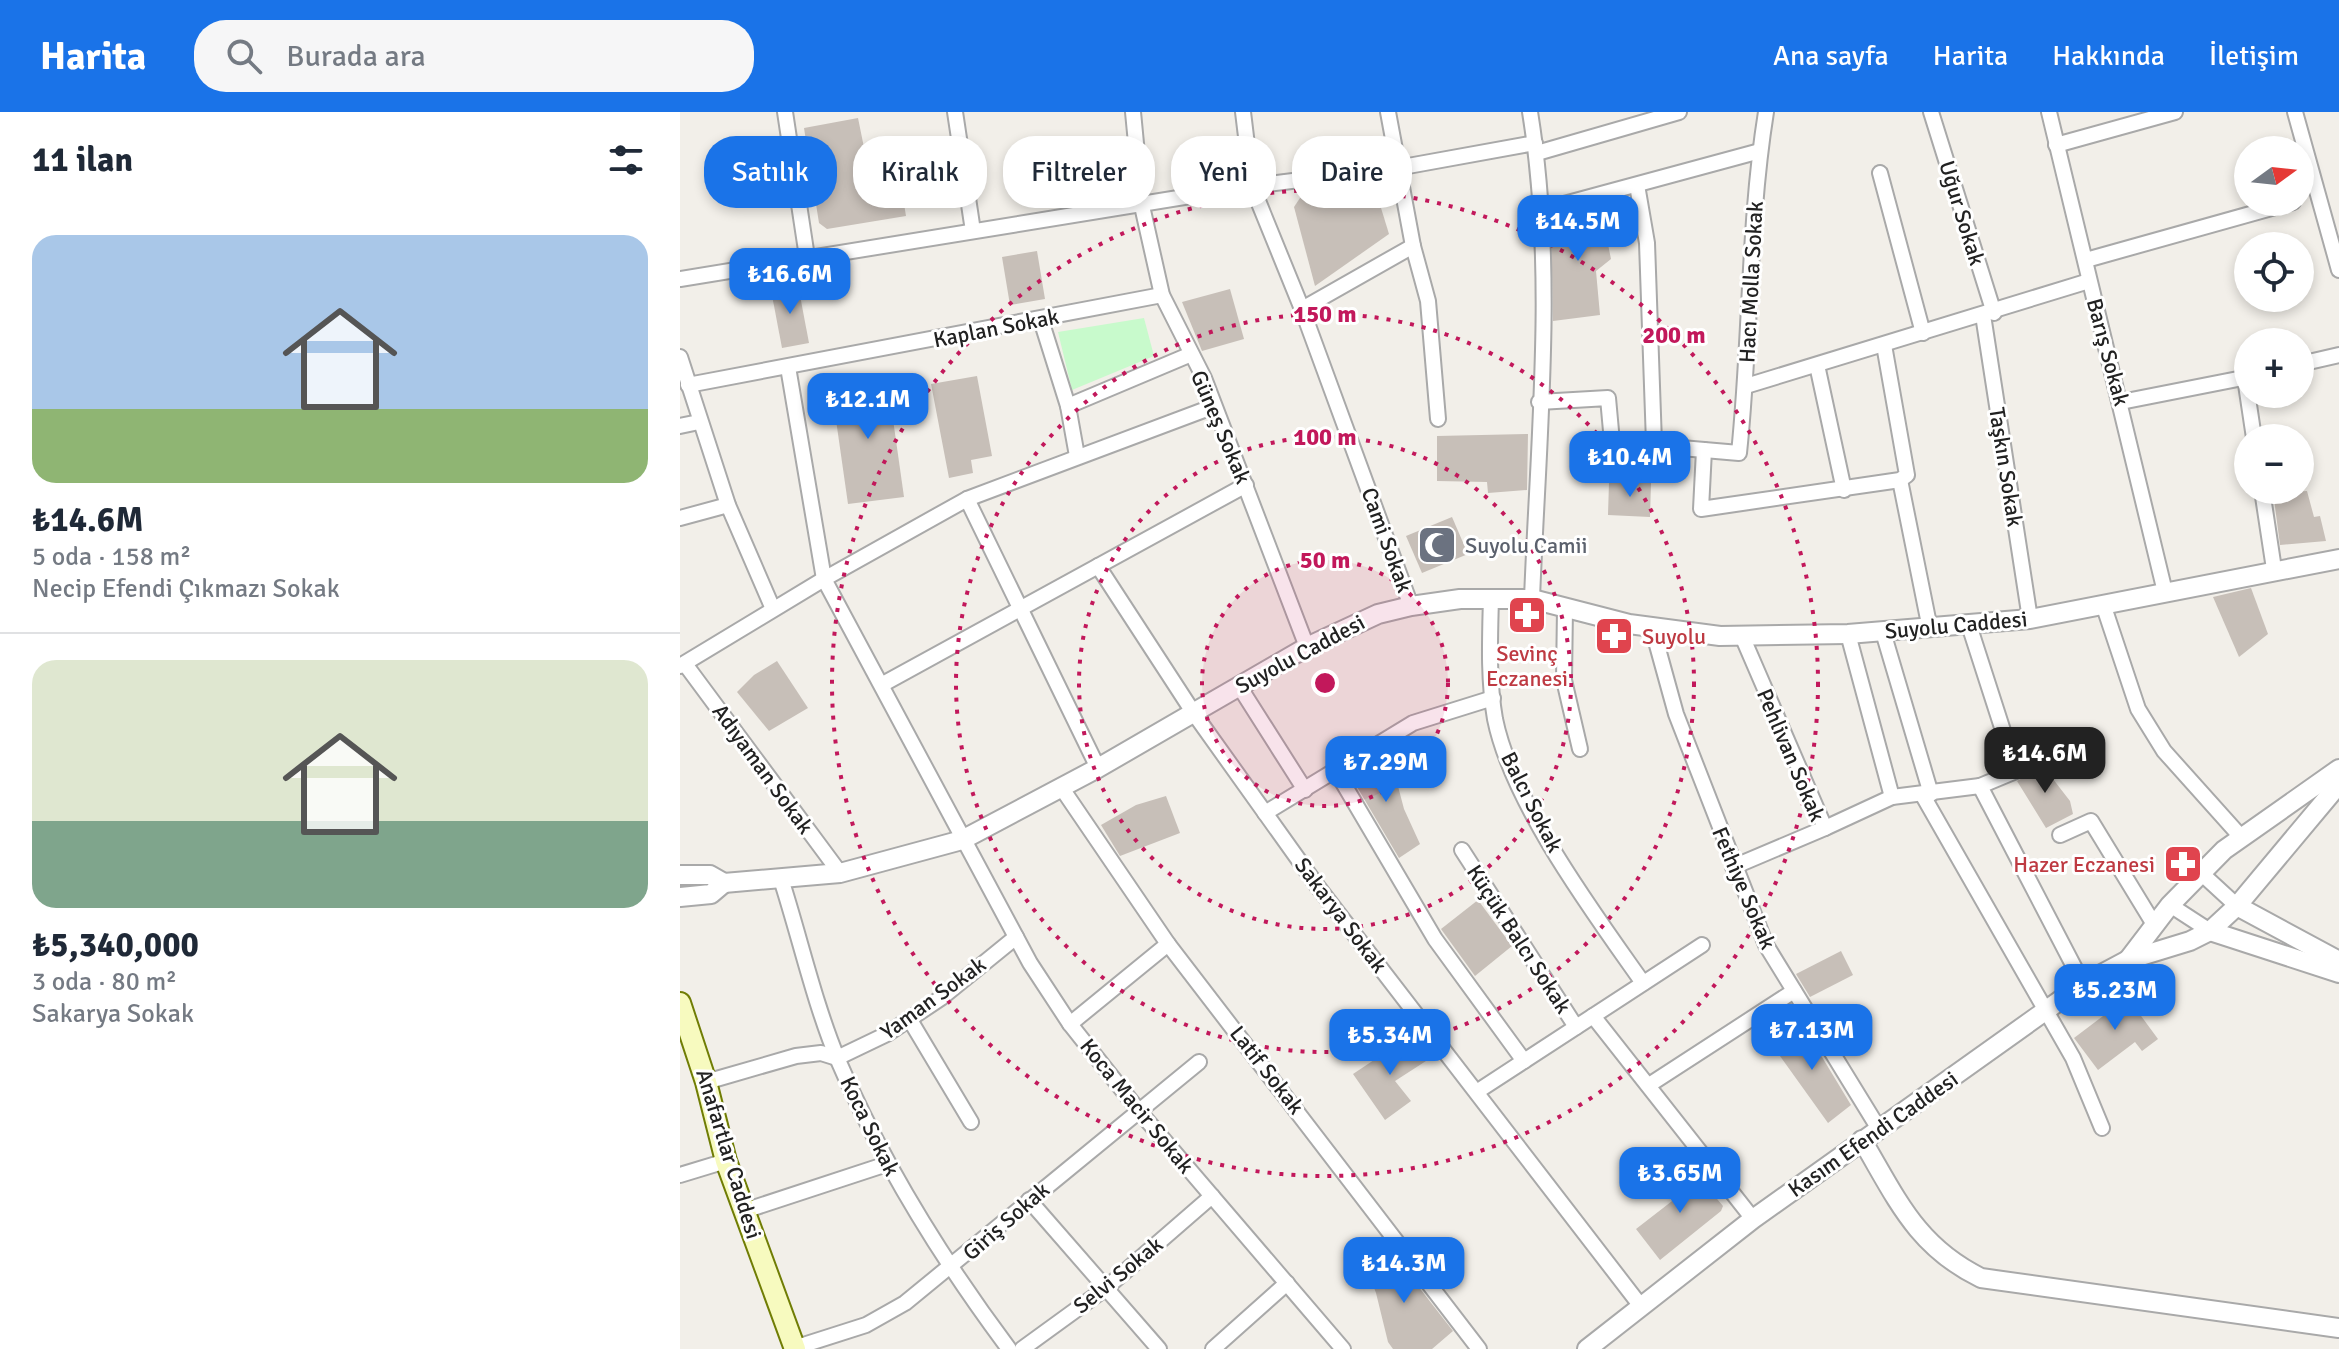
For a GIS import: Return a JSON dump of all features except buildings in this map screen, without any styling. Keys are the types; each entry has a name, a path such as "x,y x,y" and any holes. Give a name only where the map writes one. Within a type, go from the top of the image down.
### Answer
{"main road":[{"name":"Anafartlar Caddesi","path":"680,1003 706,1082 726,1161 794,1349"}],"street":[{"path":"785,112 807,257"},
{"path":"955,112 973,231"},
{"name":"Güneş Sokak","path":"1133,112 1135,136"},
{"name":"Cami Sokak","path":"1243,112 1246,136"},
{"path":"1388,112 1392,136"},
{"path":"1530,112 1542,210 1532,599"},
{"path":"1412,166 1536,148 1679,112"},
{"name":"Hacı Molla Sokak","path":"1704,450 1739,453 1760,151 1766,112"},
{"name":"Uğur Sokak","path":"1931,112 1988,314"},
{"name":"Barış Sokak","path":"2049,112 2165,592"},
{"path":"2056,145 2175,112"},
{"path":"2295,112 2338,261"},
{"path":"1542,210 1760,151"},
{"path":"1880,173 1923,333"},
{"path":"1637,185 1647,243 1654,443"},
{"path":"680,279 1128,208"},
{"name":"Güneş Sokak","path":"1142,208 1162,295 1189,355 1204,378 1212,407 1246,485 1307,647"},
{"name":"Cami Sokak","path":"1261,208 1302,309 1411,606"},
{"path":"1405,208 1428,301 1438,419"},
{"path":"2086,260 2243,216"},
{"path":"1302,309 1413,246"},
{"path":"1746,386 2089,281"},
{"name":"Kaplan Sokak","path":"688,385 1162,295"},
{"name":"Taşkın Sokak","path":"1988,314 2030,619"},
{"path":"1041,320 1068,406 1077,456"},
{"path":"1539,402 1608,398 1612,442 1654,443 1704,450 1701,509 1844,490 1900,480 1907,475 1884,345"},
{"path":"1068,406 1189,355"},
{"path":"2314,361 2339,355"},
{"path":"680,357 728,505 773,609"},
{"path":"1817,365 1844,490"},
{"name":"Koca Macir Sokak","path":"788,367 824,579 1016,937 1070,1024 1139,1111 1343,1349"},
{"path":"2121,402 2234,380"},
{"path":"683,665 824,579 967,499 1212,407"},
{"path":"680,426 699,422"},
{"path":"1900,480 1930,629"},
{"path":"883,684 1246,485"},
{"path":"967,499 1098,768"},
{"path":"2264,504 2274,569"},
{"path":"680,518 728,505"},
{"name":"Suyolu Caddesi","path":"724,883 840,873 962,840 1098,768 1307,647 1378,614 1411,606 1491,597 1532,599 1652,627 1742,636 1848,634 2030,619 2274,569 2339,559"},
{"name":"Sakarya Sokak","path":"1098,566 1193,712 1318,887 1640,1305"},
{"name":"Balcı Sokak","path":"1491,597 1493,698 1507,762 1585,900 1643,983"},
{"path":"2103,604 2134,698 2157,741 2242,838"},
{"path":"1565,608 1564,680 1580,749"},
{"path":"1825,828 1892,797 1980,786 2016,771 1969,625"},
{"name":"Fethiye Sokak","path":"1652,627 1676,714 1733,867 1766,945 1879,1129"},
{"path":"1883,632 1926,794 2073,1058 2102,1128"},
{"path":"1848,634 1892,797"},
{"name":"Pehlivan Sokak","path":"1733,867 1825,828 1742,636"},
{"name":"Adıyaman Sokak","path":"683,665 840,873"},
{"path":"1239,686 1305,790"},
{"path":"1265,813 1413,723 1493,698"},
{"name":"Kasım Efendi Caddesi","path":"2128,960 2200,872 2339,769"},
{"path":"1336,771 1435,939 1524,1061"},
{"name":"Kasım Efendi Caddesi","path":"1587,1349 1753,1219 2083,984 2128,960 2190,941 2210,931 2237,906 2339,784"},
{"path":"1980,786 2083,984"},
{"name":"Latif Sokak","path":"1061,787 1168,944 1479,1349"},
{"path":"2060,835 2091,821 2155,926"},
{"name":"Küçük Balcı Sokak","path":"1462,850 1576,1027"},
{"path":"2200,872 2237,906 2339,961"},
{"path":"680,875 710,875 724,883 711,894 680,897"},
{"name":"Koca Sokak","path":"781,879 837,1058 887,1164 950,1269 1009,1349"},
{"path":"2170,905 2210,931 2339,973"},
{"name":"Yaman Sokak","path":"837,1058 910,1020 1016,937"},
{"path":"1070,1024 1168,944"},
{"path":"1478,1091 1702,945"},
{"path":"1649,1085 1794,991"},
{"path":"1593,1016 1753,1219"},
{"path":"910,1020 971,1122"},
{"path":"706,1082 796,1056 821,1053 837,1058"},
{"name":"Giriş Sokak","path":"794,1349 876,1320 950,1269 1029,1200 1199,1062"},
{"path":"1862,1140 1909,1220 1949,1262 1981,1278 2339,1328"},
{"path":"680,1175 726,1161"},
{"path":"744,1211 887,1164"},
{"name":"Selvi Sokak","path":"1022,1349 1106,1288 1212,1196"},
{"path":"1029,1200 1159,1349"},
{"path":"1213,1349 1287,1283"}],"green space":[{"path":"1144,318 1154,356 1072,390 1058,332"}],"place":[{"name":"Suyolu Camii","path":"1437,545"},
{"name":"Sevinç Eczanesi","path":"1527,615"},
{"name":"Suyolu","path":"1614,636"},
{"name":"Hazer Eczanesi","path":"2183,864"}]}
